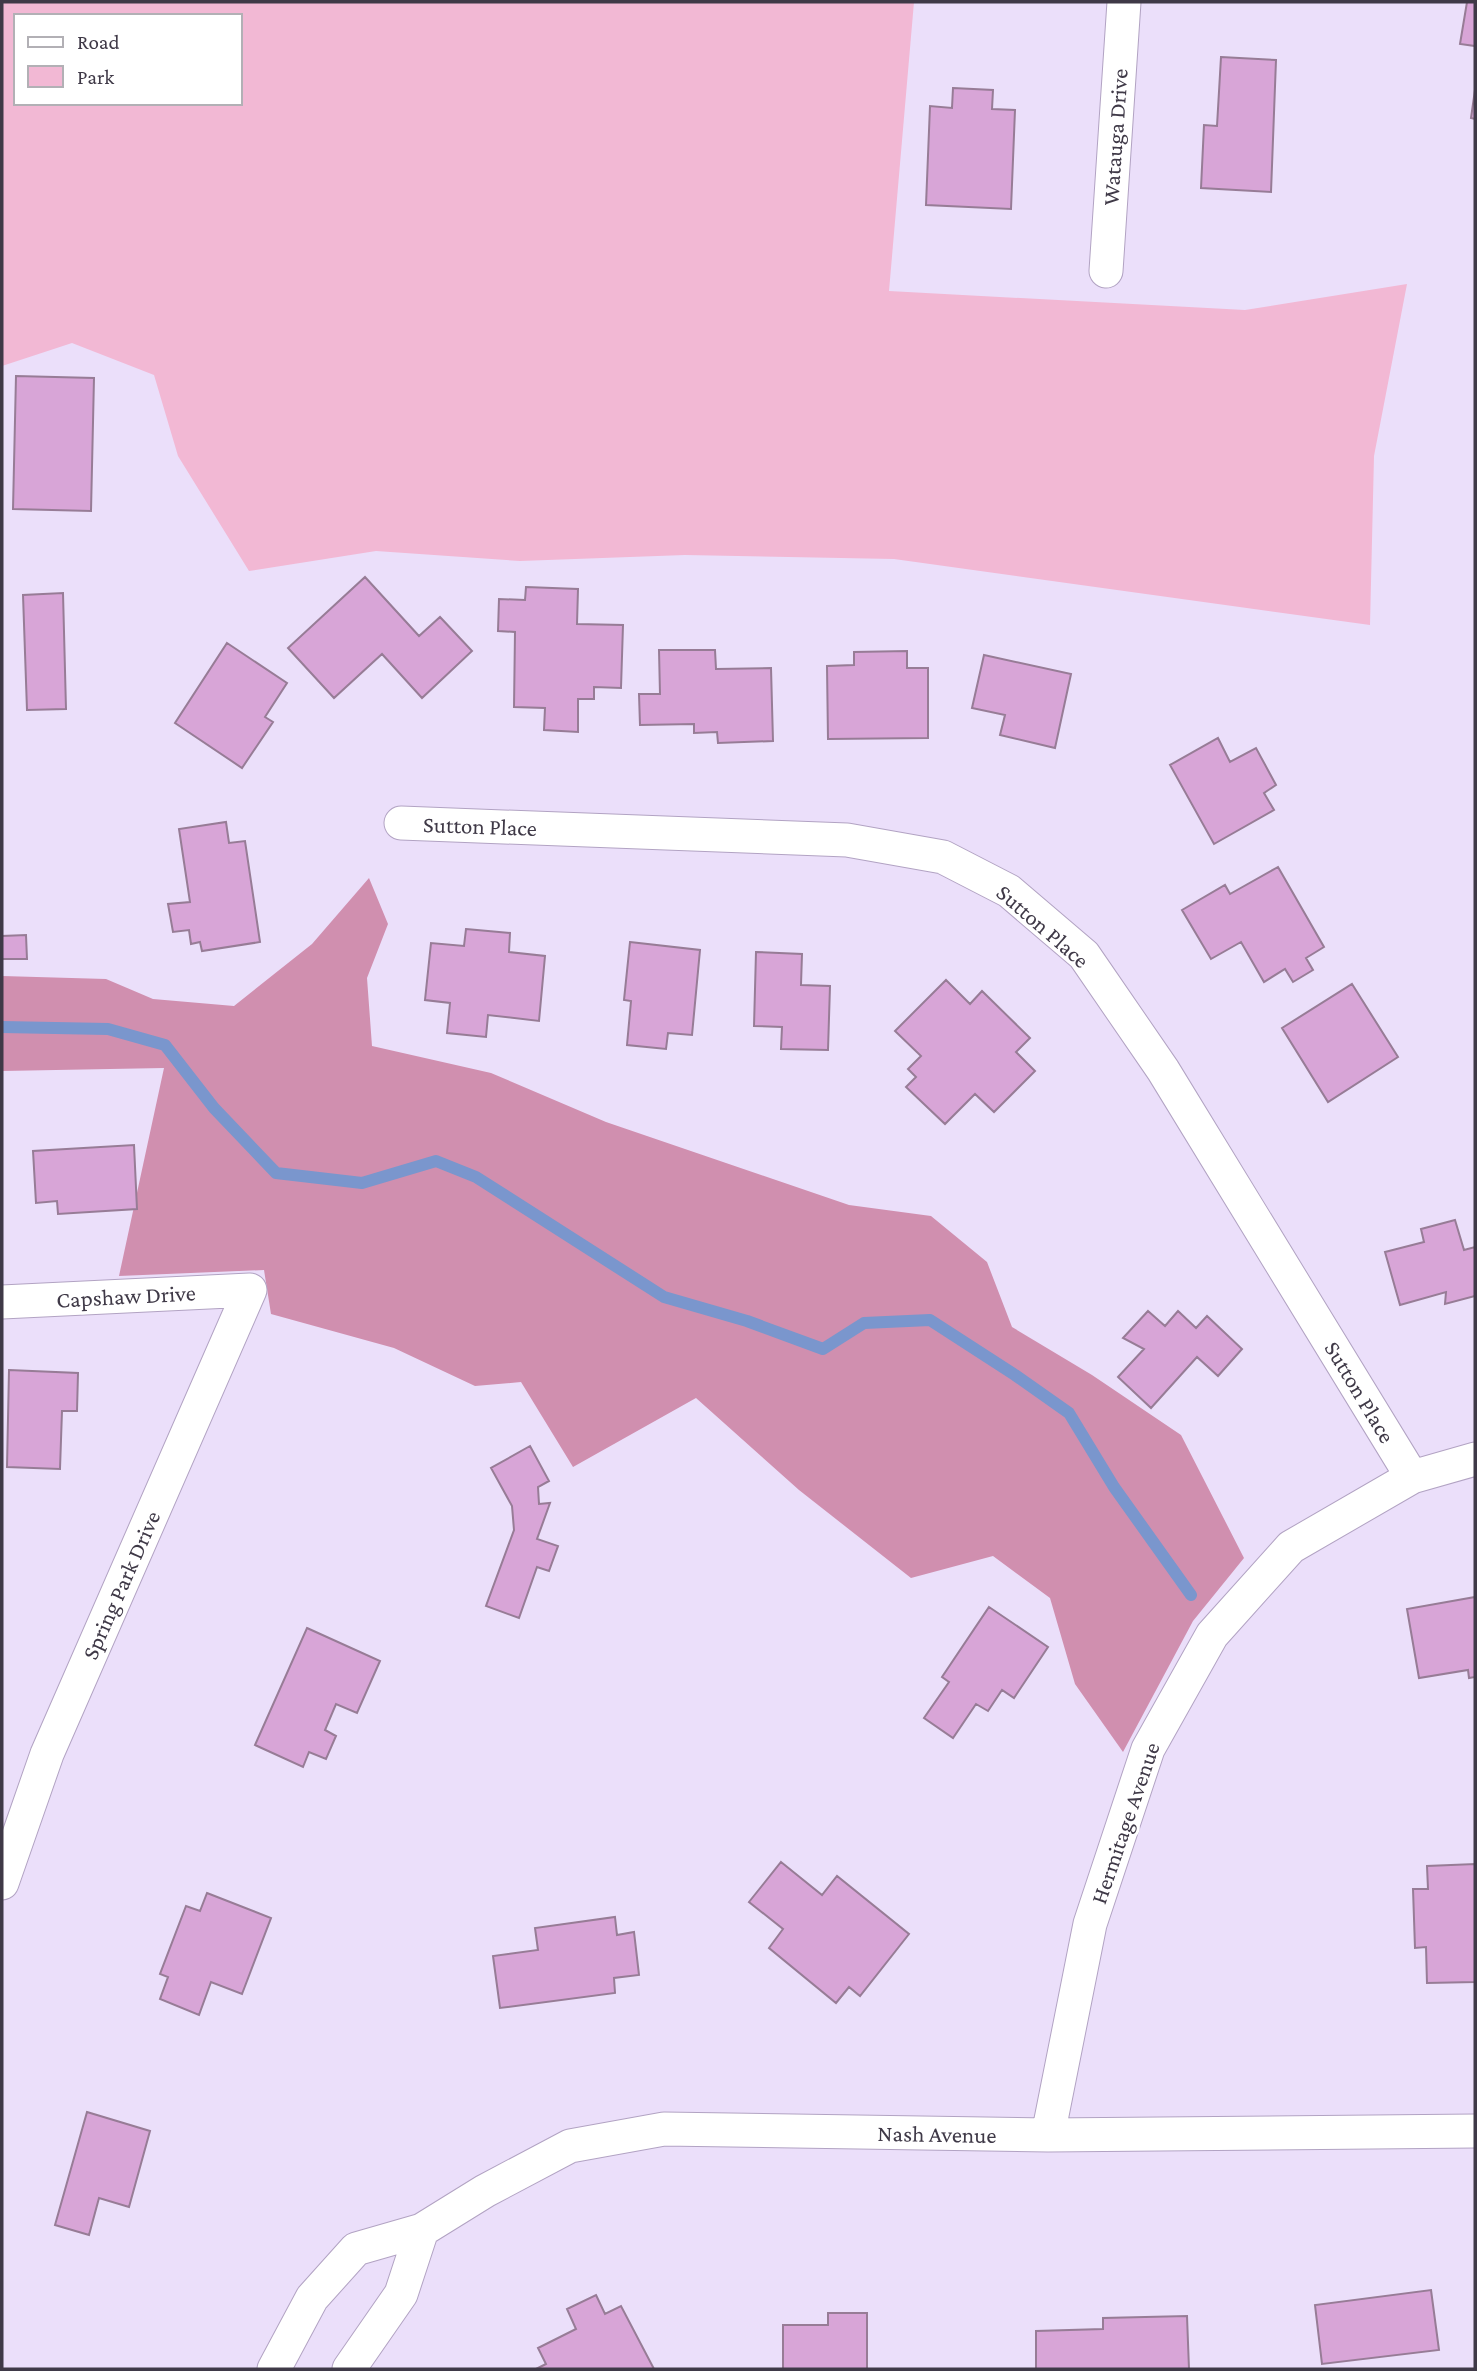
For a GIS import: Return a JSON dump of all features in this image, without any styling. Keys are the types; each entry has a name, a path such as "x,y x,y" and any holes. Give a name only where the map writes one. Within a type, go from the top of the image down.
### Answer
{"street":[{"name":"Watauga Drive","path":"1106,271 1124,2"},
{"name":"Sutton Place","path":"401,823 847,840 943,857 1009,891 1084,955 1149,1049 1412,1478"},
{"name":"Capshaw Drive","path":"2,1302 250,1290"},
{"name":"Spring Park Drive","path":"2,1883 47,1754 250,1290"},
{"name":"Hermitage Avenue","path":"1048,2135 1090,1924 1148,1749 1212,1635 1291,1547 1412,1478 1475,1459"},
{"name":"Nash Avenue","path":"274,2369 312,2298 356,2249 422,2230 485,2191 570,2146 664,2129 1048,2135 1475,2131"},
{"path":"349,2369 401,2294 422,2230"}],"green space":[{"path":"2,2 914,2 889,291 1245,310 1407,284 1374,456 1370,625 894,559 685,555 520,561 376,551 249,571 178,456 154,375 72,343 2,366"}],"shaded area":[{"path":"369,878 388,924 367,978 372,1046 491,1073 606,1122 849,1205 931,1216 987,1262 1012,1327 1092,1375 1181,1435 1244,1558 1193,1621 1123,1752 1075,1684 1050,1598 993,1556 911,1578 799,1490 696,1398 573,1467 521,1382 475,1386 394,1348 271,1314 264,1270 119,1276 164,1068 2,1071 2,976 106,979 153,999 234,1006 312,944"}],"building":[{"path":"1467,2 1475,2 1475,46 1460,44"},
{"path":"1221,57 1276,60 1271,192 1201,188 1204,125 1217,126"},
{"path":"953,88 993,90 992,109 1015,110 1011,209 926,205 930,106 952,108"},
{"path":"1475,90 1475,119 1471,118"},
{"path":"16,376 94,378 91,511 13,509"},
{"path":"365,577 419,636 440,617 472,651 422,698 382,654 334,698 288,648"},
{"path":"526,587 578,589 577,624 623,625 621,688 594,687 594,699 578,699 578,732 544,730 545,708 514,707 515,632 498,631 499,599 525,600"},
{"path":"63,593 66,709 27,710 23,595"},
{"path":"227,643 287,683 265,717 273,722 242,768 175,723"},
{"path":"659,650 715,650 716,669 771,668 773,741 718,743 717,732 694,733 694,724 640,725 639,694 660,694"},
{"path":"907,651 907,668 928,668 928,738 828,739 827,666 854,665 854,652"},
{"path":"984,655 1071,674 1055,748 1000,735 1005,715 972,708"},
{"path":"1218,738 1230,762 1256,748 1276,785 1264,793 1274,810 1214,844 1170,765"},
{"path":"226,822 229,843 245,841 260,942 202,951 200,942 191,944 189,930 173,932 168,904 190,902 179,829"},
{"path":"1278,867 1324,947 1306,958 1313,970 1293,982 1285,969 1264,982 1241,942 1211,959 1182,910 1225,885 1230,894"},
{"path":"466,929 510,933 509,952 545,956 539,1021 488,1015 486,1037 447,1033 450,1003 425,1000 431,943 464,946"},
{"path":"26,935 27,959 2,959 2,936"},
{"path":"630,942 700,950 692,1035 668,1033 666,1049 627,1045 631,1001 624,1000"},
{"path":"756,952 802,954 801,985 830,986 828,1050 781,1049 782,1027 754,1026"},
{"path":"946,980 970,1004 982,991 1030,1038 1016,1052 1035,1071 994,1112 975,1094 945,1124 906,1087 916,1077 908,1069 921,1056 895,1031"},
{"path":"1352,984 1398,1057 1328,1102 1282,1028"},
{"path":"134,1145 137,1209 58,1214 57,1201 36,1203 33,1151"},
{"path":"1455,1220 1464,1250 1475,1247 1475,1296 1445,1304 1446,1292 1400,1305 1385,1252 1424,1242 1421,1229"},
{"path":"1148,1311 1165,1326 1178,1311 1196,1328 1207,1316 1242,1349 1218,1376 1197,1357 1151,1408 1118,1377 1144,1349 1123,1338"},
{"path":"9,1370 78,1373 77,1411 62,1411 60,1469 7,1467"},
{"path":"530,1446 549,1481 538,1487 539,1504 550,1503 537,1539 558,1546 549,1571 537,1567 519,1618 486,1606 514,1530 512,1506 491,1468"},
{"path":"1475,1597 1475,1677 1469,1678 1468,1670 1419,1678 1407,1609"},
{"path":"989,1607 1048,1647 1014,1698 1002,1690 988,1711 976,1704 953,1738 924,1718 949,1682 942,1677"},
{"path":"307,1628 380,1661 357,1713 336,1704 325,1730 336,1736 326,1759 309,1752 303,1767 255,1745"},
{"path":"781,1862 822,1895 837,1876 909,1934 860,1996 849,1987 836,2003 769,1948 783,1929 749,1902"},
{"path":"1475,1864 1475,1982 1427,1983 1426,1947 1415,1948 1413,1889 1428,1889 1427,1866"},
{"path":"207,1893 271,1918 242,1994 211,1982 199,2015 160,1999 168,1977 160,1974 186,1906 200,1911"},
{"path":"615,1917 617,1935 634,1932 639,1975 614,1978 615,1993 500,2008 493,1956 538,1950 535,1928"},
{"path":"87,2112 150,2131 129,2207 99,2198 89,2235 55,2225"},
{"path":"1431,2290 1439,2350 1322,2364 1315,2305"},
{"path":"596,2295 605,2314 621,2306 654,2369 536,2369 546,2364 538,2348 576,2329 567,2309"},
{"path":"828,2313 867,2313 867,2369 783,2369 783,2325 828,2325"},
{"path":"1187,2316 1189,2369 1036,2369 1036,2331 1103,2329 1103,2318"}],"waterway":[{"path":"2,1027 108,1029 165,1045 214,1108 276,1173 362,1183 436,1161 476,1177 664,1297 747,1321 823,1349 864,1323 930,1320 1069,1413 1114,1487 1191,1595"}]}
